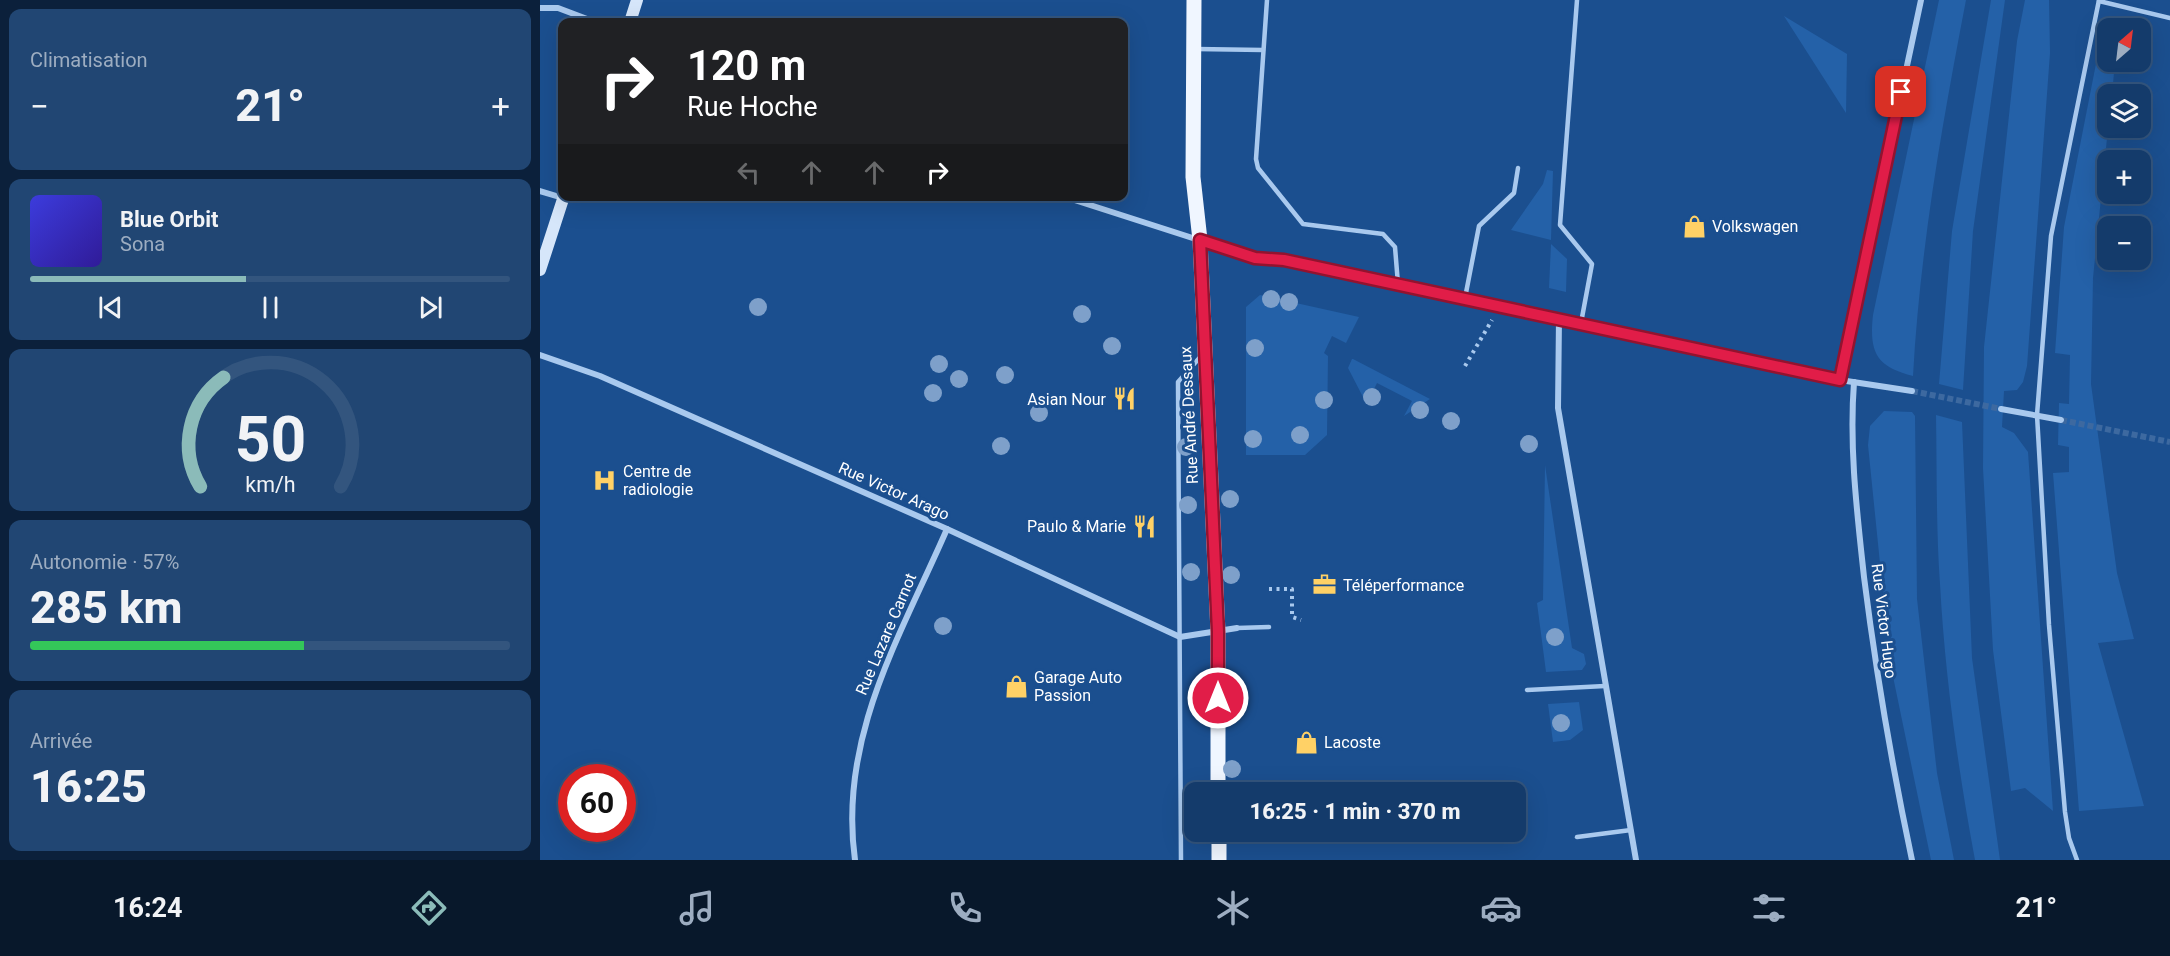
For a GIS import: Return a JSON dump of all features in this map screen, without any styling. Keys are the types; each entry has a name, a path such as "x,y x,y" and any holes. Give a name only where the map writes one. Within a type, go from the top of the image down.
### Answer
{"main road":[{"path":"631,18 637,0"},
{"name":"Rue André Dessaux","path":"1194,0 1196,50 1193,177 1200,240 1218,632 1218,782"},
{"path":"540,270 562,201"},
{"path":"1219,842 1219,860"}],"street":[{"path":"1840,380 1921,0"},
{"path":"540,8 558,8 584,18"},
{"path":"540,191 558,196"},
{"path":"1078,201 1255,258 1284,260 1840,380 1912,391"},
{"path":"1558,318 1558,408 1636,860"},
{"name":"Rue Victor Arago","path":"540,355 600,376 946,529 1180,637"},
{"name":"Rue Victor Hugo","path":"1854,382 1851,425 1854,490 1875,668 1912,860"},
{"path":"2001,409 2061,420"},
{"name":"Rue Lazare Carnot","path":"855,860 851,831 855,782 859,749 872,697 946,529"},
{"path":"1180,637 1237,628"}],"lane":[{"path":"1267,0 1256,159 1258,168 1304,224 1383,234 1395,247 1398,284"},
{"path":"1577,0 1560,225 1592,264 1581,323"},
{"path":"2077,860 2069,838 2065,812 2049,625 2037,415 2050,236 2099,0 2170,18"},
{"path":"1196,50 1263,50"},
{"path":"1465,298 1479,226 1514,193 1518,168"},
{"path":"1181,860 1178,382 1204,353"},
{"path":"1237,628 1269,627"},
{"path":"1527,690 1605,686"},
{"path":"1577,837 1631,830"}],"path":[{"path":"1465,366 1500,306"},
{"path":"1269,589 1292,589 1292,617 1301,620"}],"shaded area":[{"path":"1939,0 1966,0 1933,187 1921,281 1913,376 1891,368 1883,362 1874,348 1872,328"},
{"path":"1991,0 2005,0 1973,231 1963,390 1939,384 1952,231"},
{"path":"2025,0 2049,0 2050,53 2027,366 2023,382 2017,390 2004,391 2002,427 2014,433 2028,452 2053,811 2025,788 2011,791 1993,650 1983,468 1984,347 2017,41"},
{"path":"1784,16 1847,54 1846,113"},
{"path":"2097,59 2097,72 2114,72 2113,84 2097,84 2097,138 2107,138 2106,150 2097,150 2097,204 2100,204 2099,216 2097,216 2093,278 2091,384 2117,573 2134,639 2098,643 2144,806 2079,811 2053,473 2069,472 2069,447 2058,445 2059,403 2069,404 2070,355 2055,353 2064,227"},
{"path":"1547,170 1553,171 1551,240 1511,230 1543,184"},
{"path":"1551,244 1567,259 1566,292 1549,288"},
{"path":"1260,295 1359,317 1346,343 1332,336 1324,353 1328,356 1327,435 1305,455 1246,455 1246,307"},
{"path":"1352,359 1430,399 1404,416 1412,401 1377,383 1369,399 1363,397 1348,368"},
{"path":"1884,411 1912,412 1915,416 1917,599 1937,773 1954,860 1931,860 1890,662 1868,445 1870,426"},
{"path":"1936,415 1962,422 1972,658 2000,860 1975,860 1958,757 1945,653 1940,584"},
{"path":"1545,465 1572,648 1584,654 1586,664 1582,670 1546,672 1537,603 1543,600"},
{"path":"1579,702 1583,730 1570,740 1553,742 1548,704"}],"tunnel":[{"path":"1912,391 2001,409"},
{"path":"2061,420 2170,442"}],"place":[{"name":"Volkswagen","path":"1694,226"},
{"name":"Asian Nour","path":"1124,399"},
{"name":"Centre de radiologie","path":"605,480"},
{"name":"Paulo & Marie","path":"1144,526"},
{"name":"Téléperformance","path":"1325,585"},
{"name":"Garage Auto Passion","path":"1016,686"},
{"name":"Lacoste","path":"1306,742"}],"route":[{"path":"1218,698 1218,632 1200,240 1255,258 1284,260 1840,380 1901,92"}]}
